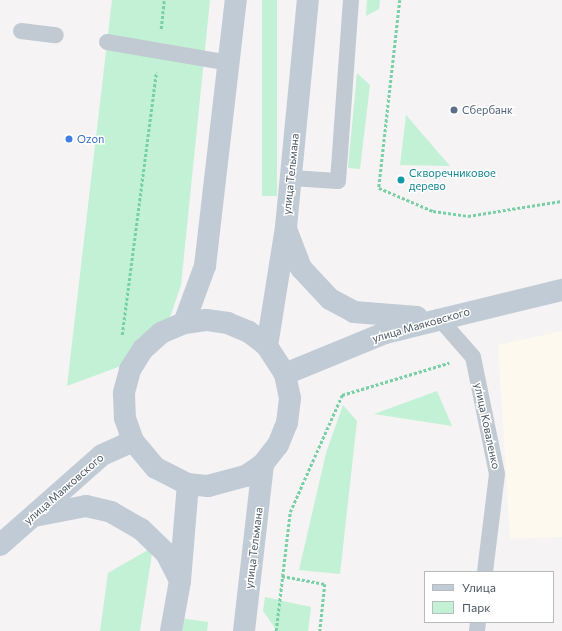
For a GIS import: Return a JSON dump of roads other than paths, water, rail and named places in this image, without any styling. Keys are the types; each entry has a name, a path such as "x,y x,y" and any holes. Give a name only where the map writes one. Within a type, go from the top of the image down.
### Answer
{"main road":[{"path":"184,323 205,266 230,63 236,0"},
{"name":"улица Тельмана","path":"267,346 286,228 308,0"},
{"path":"286,228 301,268 330,299 354,312 438,317"},
{"name":"улица Маяковского","path":"285,374 385,333 438,317 562,290"},
{"path":"206,320 228,323 249,332 267,346 285,374 290,398 288,423 278,445 263,464 228,483 188,484 156,468 133,441 125,418 124,393 130,370 143,349 157,337 184,323 206,320"},
{"name":"улица Маяковского","path":"0,545 102,455 133,441"},
{"name":"улица Тельмана","path":"244,631 263,464"},
{"path":"171,631 180,581 188,484"},
{"path":"34,516 86,506 111,512 141,529 166,553 180,581"}],"lane":[{"path":"291,178 338,181 351,0"},
{"path":"21,31 56,35"},
{"path":"107,42 159,48 230,63"},
{"name":"улица Коваленко","path":"438,317 472,356 497,474 485,571"}],"place":[{"name":"Сбербанк","path":"454,110"},
{"name":"Ozon","path":"69,139"},
{"name":"Скворечниковое дерево","path":"401,180"}]}
